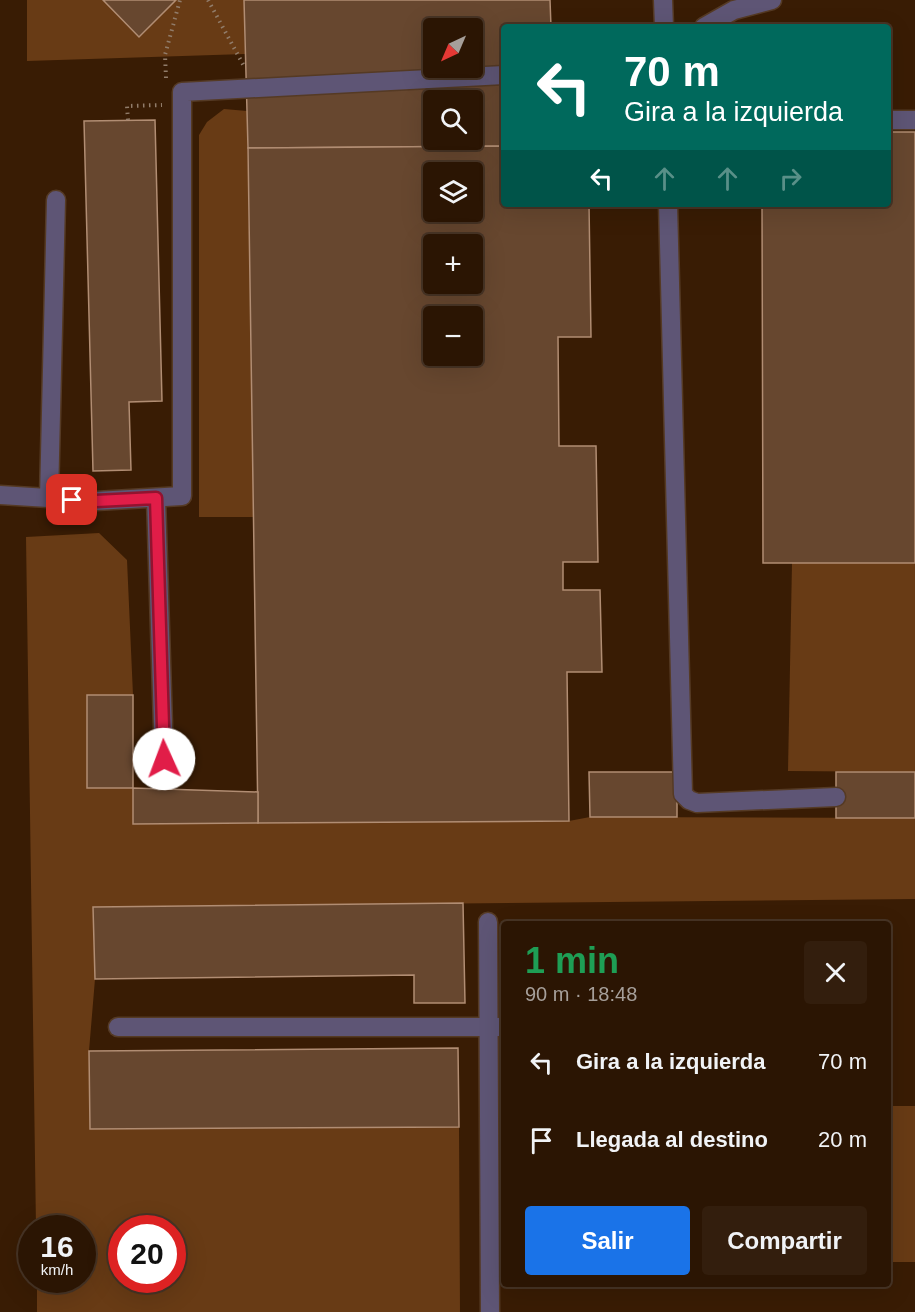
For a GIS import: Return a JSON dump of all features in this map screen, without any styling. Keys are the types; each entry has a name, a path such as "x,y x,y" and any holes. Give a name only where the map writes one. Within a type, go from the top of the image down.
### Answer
{"lane":[{"path":"663,0 664,24"},
{"path":"709,24 734,10 772,0"},
{"path":"0,495 96,501 182,496 182,92 501,75"},
{"path":"891,120 915,120"},
{"path":"49,498 56,200"},
{"path":"668,207 683,794 689,800 697,803 836,797"},
{"path":"156,498 164,759"},
{"path":"488,922 496,1027 490,1312"},
{"path":"118,1027 496,1027"}],"path":[{"path":"166,85 165,56 180,0"},
{"path":"208,0 246,69"},
{"path":"128,120 127,105 167,105"}],"shaded area":[{"path":"27,0 244,0 245,54 27,61"},
{"path":"224,109 247,111 254,517 199,517 199,135 207,122"},
{"path":"99,533 127,560 133,695 87,788 133,788 134,824 569,821 590,817 915,818 915,899 94,907 95,979 89,1051 90,1129 459,1127 460,1312 37,1312 37,1293 96,1293 96,1215 36,1215 26,537"},
{"path":"792,563 915,563 915,772 788,771"},
{"path":"891,1106 915,1106 915,1262 891,1262"}],"building":[{"path":"103,0 176,0 139,37"},
{"path":"244,0 550,0 551,24 501,24 501,146 483,146 483,90 423,90 423,147 248,148"},
{"path":"155,120 162,401 129,402 131,470 93,471 84,121"},
{"path":"891,132 915,132 915,563 763,563 762,207 891,207"},
{"path":"483,146 501,146 501,207 589,207 591,337 558,337 559,446 596,446 598,562 563,562 563,590 600,590 602,672 567,672 569,821 258,823 248,148 423,147 423,150 483,150"},
{"path":"87,695 133,695 133,788 87,788"},
{"path":"589,772 677,772 677,817 590,817"},
{"path":"836,772 915,772 915,818 836,818"},
{"path":"133,788 258,792 258,823 133,824"},
{"path":"463,903 465,1003 414,1003 414,975 95,979 93,907"},
{"path":"458,1048 459,1127 90,1129 89,1051"}],"route":[{"path":"72,500 156,498 164,759"}]}
